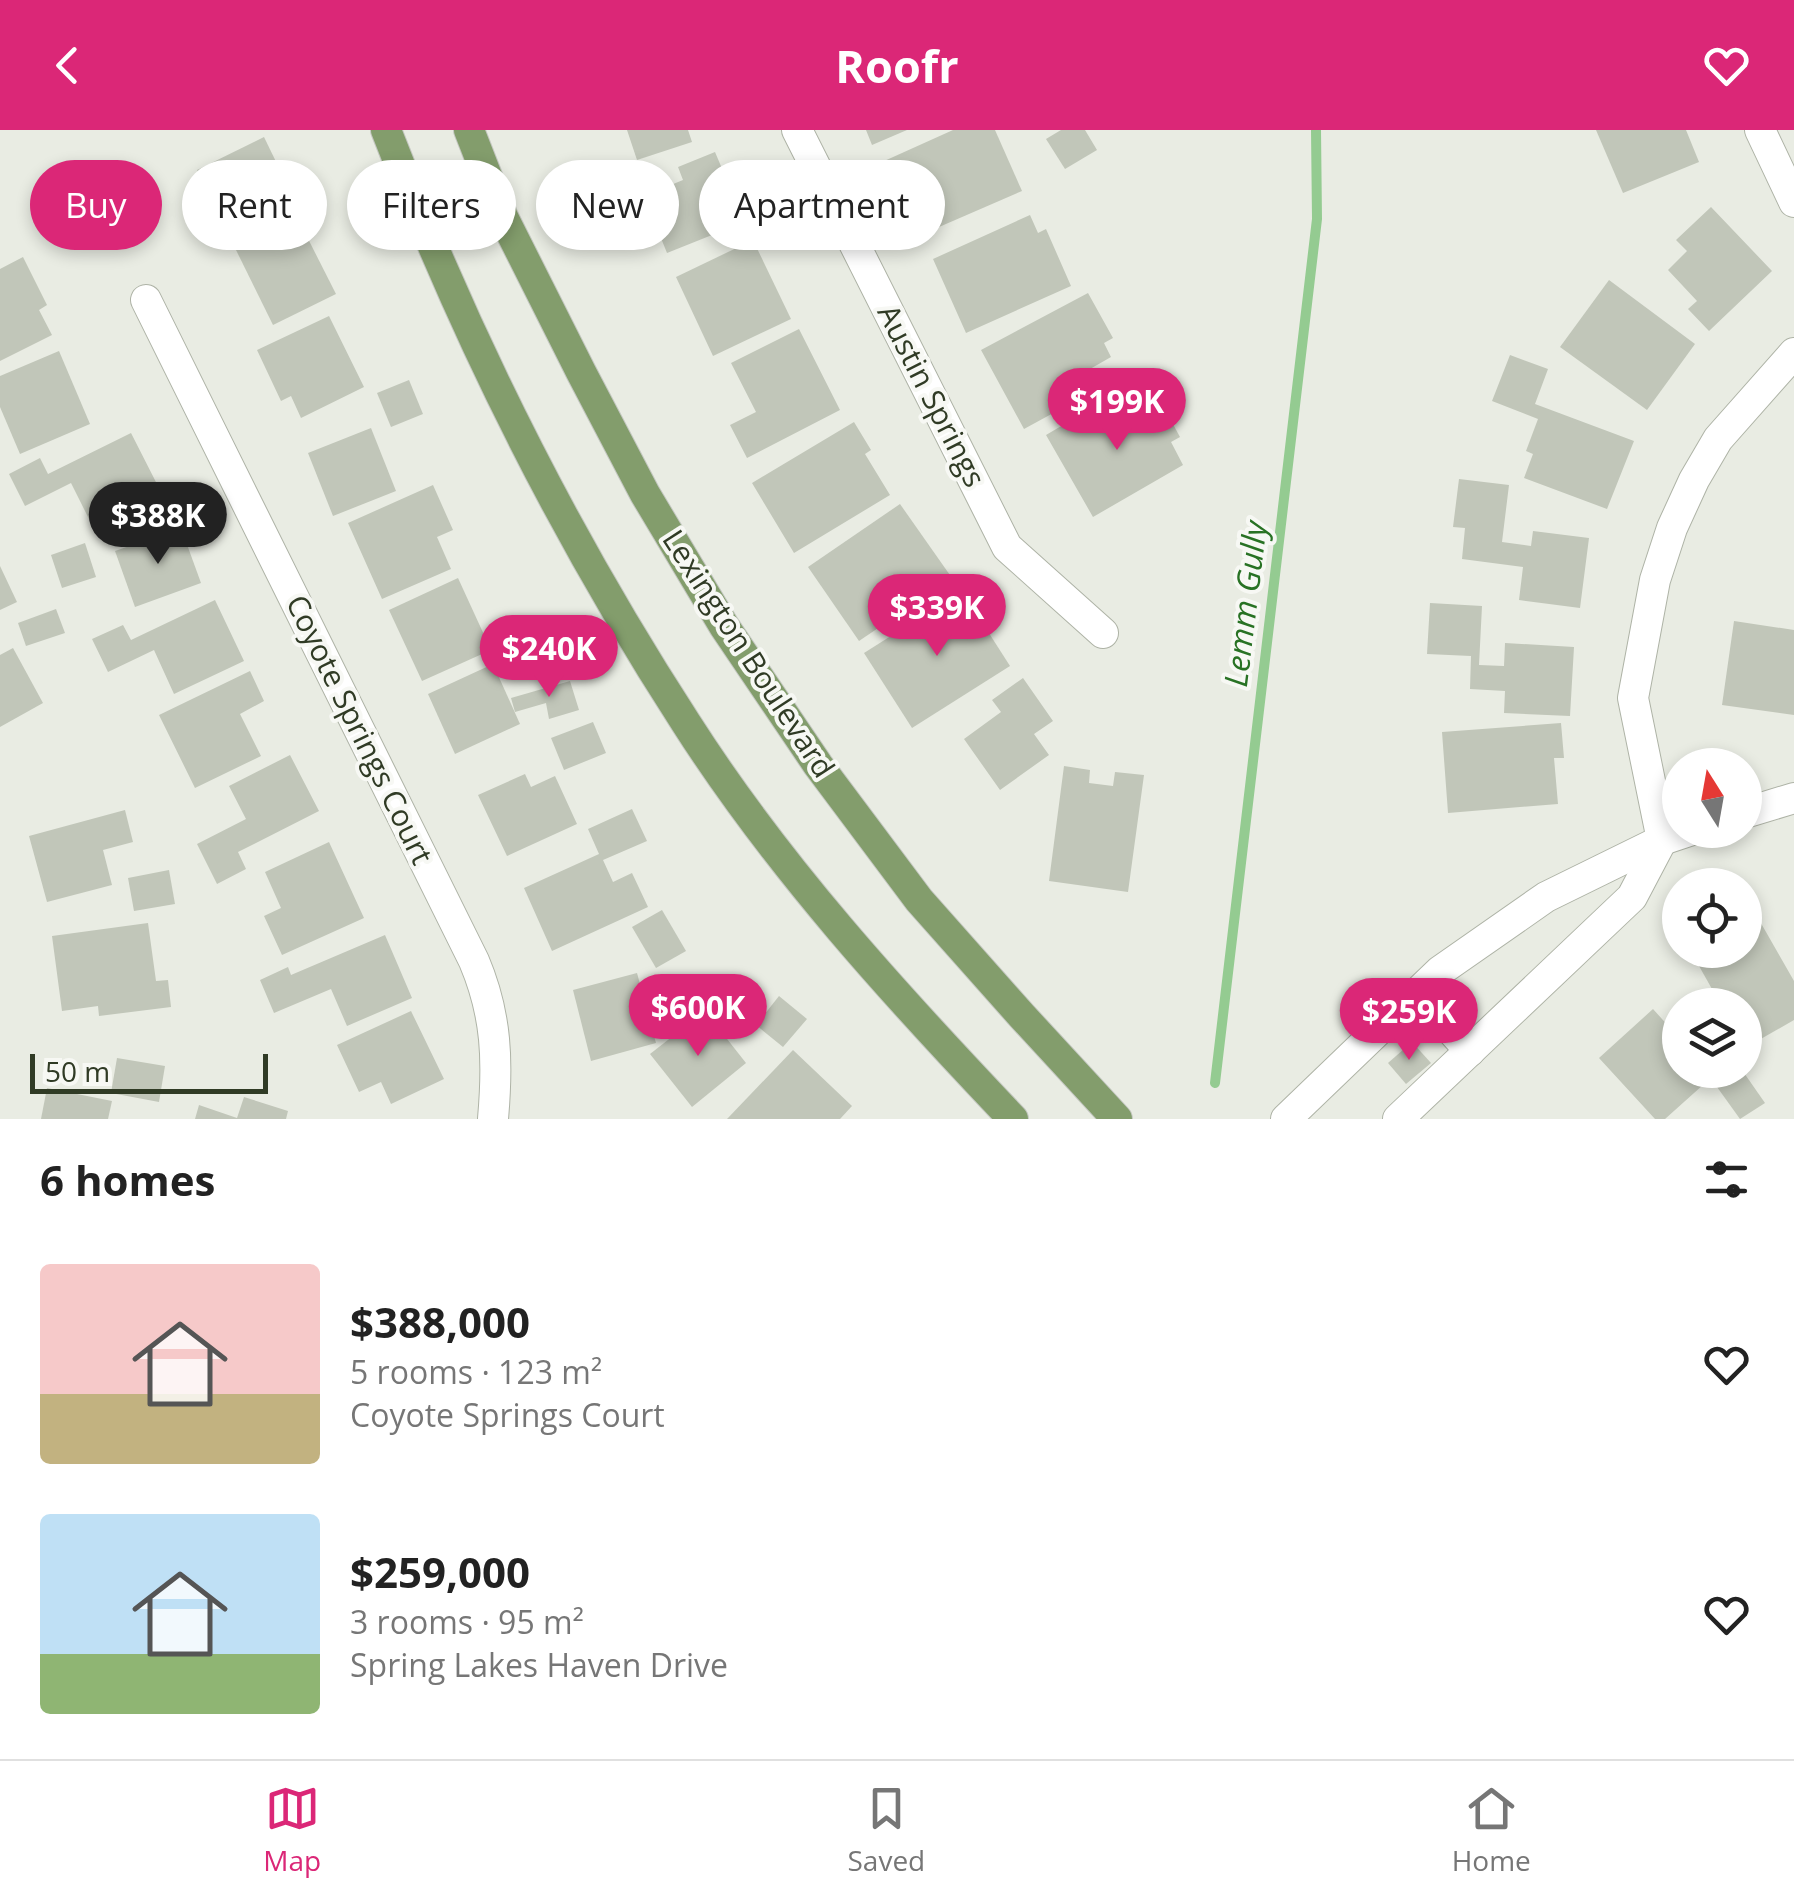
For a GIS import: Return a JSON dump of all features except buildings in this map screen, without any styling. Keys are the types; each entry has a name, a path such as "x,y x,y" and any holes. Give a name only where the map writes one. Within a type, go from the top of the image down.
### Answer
{"main road":[{"path":"386,130 443,275 514,426 592,571 687,725 832,920 1012,1119"},
{"name":"Lexington Boulevard","path":"468,130 503,218 580,372 645,494 724,626 818,765 920,900 1118,1119"}],"street":[{"name":"Austin Springs","path":"797,130 1007,548 1103,633"},
{"path":"1760,130 1794,202"},
{"name":"Coyote Springs Court","path":"146,300 474,961 491,1008 494,1032 493,1119"},
{"path":"1398,1119 1632,897 1662,840 1634,698 1656,580 1672,528 1718,439 1794,353"},
{"path":"1762,808 1794,798"},
{"path":"1286,1119 1440,971 1546,897 1662,840"},
{"path":"1418,992 1470,1051"}],"waterway":[{"name":"Lemm Gully","path":"1215,1083 1317,219 1316,130"}]}
